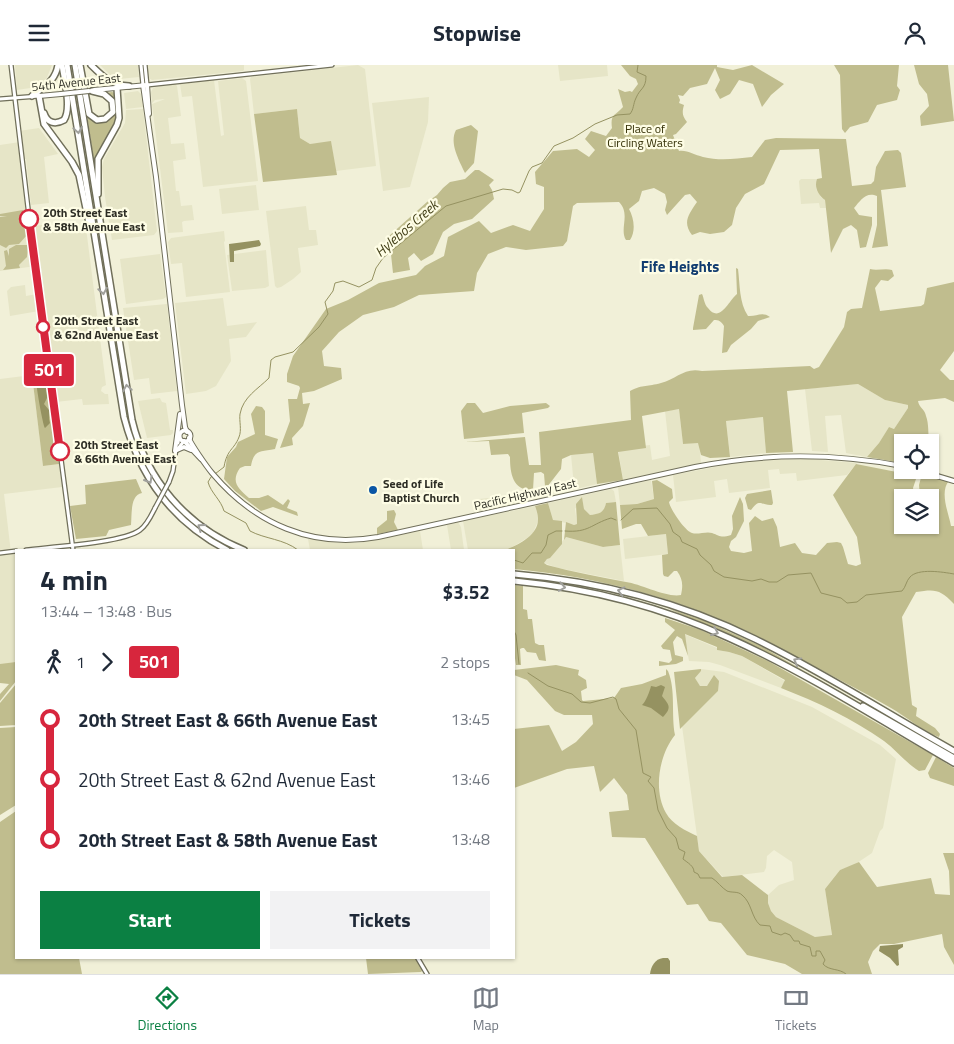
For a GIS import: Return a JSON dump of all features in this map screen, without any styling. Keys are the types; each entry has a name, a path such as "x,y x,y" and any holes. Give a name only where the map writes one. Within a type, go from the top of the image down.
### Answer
{"highway":[{"path":"42,96 46,119 55,123 64,120 67,115 68,106 60,65"},
{"path":"32,96 50,83 60,65"},
{"path":"67,65 124,417 138,460 153,487 170,508 198,533 225,549"},
{"path":"75,65 132,420 145,459 160,484 187,515 212,534 242,549"},
{"path":"80,65 89,114 98,120 105,119 113,112 112,101 104,94 91,91"},
{"path":"91,65 109,81 117,85 130,86"},
{"path":"102,239 97,162 118,121 120,111 116,88"},
{"path":"42,96 44,124 72,162 79,175 94,247 99,262"},
{"path":"515,574 592,584 668,604 754,638 954,751"},
{"path":"515,581 592,593 664,612 728,637 791,670 954,764"},
{"path":"791,670 954,757"},
{"path":"839,685 954,757"}],"main road":[{"path":"11,65 73,549"},
{"path":"143,65 149,111 148,117"},
{"name":"54th Avenue East","path":"0,99 332,65"},
{"path":"145,85 145,101 182,405 185,427 188,431"},
{"path":"130,86 140,90 145,101"},
{"path":"35,549 72,545 134,534 146,525 173,471 182,405"},
{"path":"176,451 182,431 180,414"},
{"path":"182,431 188,431"},
{"name":"Pacific Highway East","path":"188,431 190,443 197,449 210,470 251,511 282,527 312,537 353,540 393,534 725,461 804,456 842,457 894,465"},
{"name":"Pacific Highway East","path":"179,436 203,460"},
{"path":"176,451 184,441 190,438"},
{"path":"176,451 184,447 194,452"},
{"path":"939,475 954,480"},
{"path":"939,476 954,480"},
{"path":"0,553 15,551"},
{"path":"419,959 427,974"}],"shaded area":[{"path":"15,65 52,65 46,80 37,87 17,90"},
{"path":"100,65 138,65 139,77 119,79 111,76"},
{"path":"147,65 244,65 244,70 152,80 149,78"},
{"path":"358,65 365,69 376,166 336,171 331,142 310,144 300,138 297,109 254,114 251,77"},
{"path":"558,65 607,65 608,76 560,81"},
{"path":"242,78 246,81 258,181 203,187 192,96 182,97 180,84 214,80 221,136 224,135 218,81"},
{"path":"175,84 177,86 181,116 168,118 171,144 184,143 186,159 173,161 176,191 179,191 181,206 192,205 194,220 182,222 183,232 168,233 152,104 165,99 155,100 152,103 151,92 156,87"},
{"path":"138,91 141,94 143,107 126,109 124,93"},
{"path":"429,97 428,122 410,187 383,191 372,103"},
{"path":"143,109 157,231 154,235 112,240 102,167 104,159 125,123 126,110"},
{"path":"39,128 58,154 44,157 49,203 31,205 26,159 22,159 36,266 0,271 0,145 20,142 19,131"},
{"path":"801,179 817,179 816,189 825,200 826,208 820,208 819,203 801,204 799,181"},
{"path":"256,185 259,210 222,214 219,189"},
{"path":"306,206 309,230 316,230 318,245 298,248 301,272 277,288 275,286 266,211"},
{"path":"51,224 52,231 86,228 106,385 102,387 101,391 108,394 109,404 83,405 82,399 56,402 34,226"},
{"path":"224,231 230,292 186,297 182,263 171,264 168,242 171,238"},
{"path":"259,240 260,246 234,251 234,262 230,262 229,244"},
{"path":"266,250 269,286 232,291 227,255"},
{"path":"160,254 166,297 126,304 120,259"},
{"path":"25,285 26,296 37,294 39,311 10,316 7,291 11,287"},
{"path":"223,298 227,326 257,322 246,337 229,339 231,361 216,386 206,391 186,394 175,303"},
{"path":"167,304 177,391 151,394 149,378 134,380 123,308"},
{"path":"32,375 43,466 59,464 62,487 4,494 11,553 15,553 15,667 0,669 0,379"},
{"path":"36,377 46,379 47,398 44,404 49,410 50,423 45,428 39,403"},
{"path":"858,384 885,400 908,405 908,408 894,429 889,427 867,457 846,453 841,415 825,416 828,452 812,451 805,389"},
{"path":"160,398 162,402 166,403 170,430 173,430 173,433 171,435 147,438 138,401"},
{"path":"679,409 683,444 699,442 701,463 623,480 618,449 650,445 652,460 670,456 665,411"},
{"path":"763,417 766,453 730,457 726,421"},
{"path":"593,453 597,484 576,489 574,486 571,455"},
{"path":"809,459 857,463 847,475 797,481 796,473 780,474 779,469 768,470 770,488 729,493 727,479 714,481 716,497 676,502 673,475 746,461"},
{"path":"651,480 654,499 637,504 620,505 618,487"},
{"path":"611,489 614,491 616,502 606,503 605,510 600,514 590,515 584,509 582,498 575,509 577,524 553,520 548,503"},
{"path":"545,492 546,496 480,511 479,499"},
{"path":"535,506 539,519 532,535 507,549 468,549 463,521"},
{"path":"458,522 461,527 464,549 451,549 447,525"},
{"path":"420,531 423,549 310,549 308,539 358,543"},
{"path":"666,534 668,554 625,559 623,539"},
{"path":"566,537 603,547 620,545 624,581 558,568 544,563"},
{"path":"684,634 717,648 717,650 742,656 785,681 781,688 720,665 709,662 689,661"},
{"path":"701,669 724,672 812,707 880,745 896,759 883,828 880,831 872,853 854,865 840,870 825,889 832,936 815,937 776,917 771,911 768,895 779,885 794,880 792,862 774,850 767,856 764,872 723,877 699,851 682,726 718,691 715,676 707,686 699,685 695,678"},
{"path":"661,685 665,687 662,696 669,708 663,717 651,708 642,705 651,686"},
{"path":"903,944 903,947 898,950 899,965 897,966 890,958 879,951 880,946"},
{"path":"663,958 668,958 670,961 670,974 650,974 654,963"}],"green space":[{"name":"Place of Circling Waters","path":"621,65 717,65 717,67 733,70 752,65 784,84 771,95 762,107 753,84 739,80 730,94 720,99 715,90 720,80 715,68 707,84 690,88 683,96 678,95 679,103 684,105 683,114 687,122 673,135 679,151 709,158 733,159 752,157 765,140 776,138 846,139 852,186 871,184 874,181 876,167 885,151 898,150 901,153 906,187 881,190 888,246 872,248 877,225 877,196 870,195 864,197 854,208 859,215 872,217 872,225 866,247 860,248 857,230 851,225 843,229 831,253 825,200 820,196 816,188 817,179 822,178 819,149 780,150 764,184 745,194 736,208 732,225 724,232 710,234 700,232 692,235 687,222 689,214 697,202 690,194 685,195 667,215 665,210 667,202 665,194 654,188 642,191 639,201 629,209 634,225 630,240 626,240 624,236 625,216 619,202 577,203 573,206 567,241 563,246 526,250 506,247 488,254 477,273 474,291 419,295 394,307 363,315 339,332 322,351 324,366 341,368 342,379 314,391 302,393 303,404 310,403 303,426 292,438 293,445 280,448 290,421 288,399 297,399 300,388 287,382 287,374 293,356 326,309 348,300 379,283 416,275 425,266 444,256 448,237 479,221 491,233 513,225 530,231 544,209 544,187 536,184 535,172 553,151 577,149 589,157 595,150 585,139 591,131 606,136 612,128 612,118 623,107 618,89 632,92 638,84 636,79 630,76"},
{"path":"834,65 899,65 897,86 900,90 897,100 877,105 868,122 850,127 845,133 842,129 840,75"},
{"path":"914,65 948,65 954,121 921,126 920,116 929,106 927,94 919,84"},
{"path":"105,93 115,93 117,116 115,124 97,154 95,168 87,115 106,121 110,118 115,107 112,99"},
{"path":"297,109 300,138 310,144 331,141 337,175 263,182 254,114"},
{"path":"471,125 478,131 474,163 465,173 454,146 454,135 456,130"},
{"path":"475,170 479,170 494,180 489,185 494,199 472,219 454,224 443,232 433,254 421,261 414,253 408,258 410,270 393,273 389,236 450,182 465,179"},
{"path":"23,210 25,213 27,235 19,244 9,245 6,248 0,245 0,217 7,216 0,216 0,214"},
{"path":"16,245 28,245 27,257 19,265 20,268 3,270 6,266 4,251 7,250 9,256 9,249"},
{"path":"736,268 738,269 741,299 748,316 762,314 770,317 758,321 731,345 727,352 722,353 724,326 721,322 714,320 706,329 693,330 693,328 699,295 702,294 707,306 712,312 716,313 724,309 737,294"},
{"path":"870,269 892,270 894,276 888,281 881,280 875,288 880,311 921,306 924,304 927,288 954,282 954,351 940,370 950,380 954,380 954,402 945,398 918,401 927,419 928,434 894,434 894,462 867,457 889,427 894,429 908,408 908,405 885,400 858,384 787,391 793,452 766,453 763,417 726,421 730,457 710,458 701,455 698,443 683,444 679,409 642,416 646,448 618,452 623,480 597,484 593,453 571,455 562,459 561,469 547,487 545,486 544,474 541,472 534,473 533,490 526,490 521,488 514,480 508,454 491,455 489,441 465,442 525,437 529,465 541,465 539,432 631,420 630,391 639,387 661,383 685,372 696,370 810,366 814,369 819,367 844,327 847,312 851,309 862,308"},
{"path":"47,373 59,464 43,466 32,375"},
{"path":"467,403 475,403 483,413 510,406 546,403 550,406 522,413 524,433 464,439 461,411"},
{"path":"256,406 262,407 265,411 265,435 278,439 275,449 258,452 251,466 240,468 236,477 237,485 249,498 259,498 268,495 283,505 288,499 290,501 287,508 297,512 298,516 273,507 261,511 235,491 224,479 227,457 238,442 255,434 251,414"},
{"path":"856,464 894,471 894,479 916,479 913,489 894,489 894,534 939,534 939,489 919,489 919,485 921,479 939,478 949,481 946,486 945,497 951,526 954,526 954,604 945,595 937,591 916,592 902,617 912,705 917,708 916,716 935,728 940,734 939,737 868,695 764,639 730,623 660,598 624,588 551,573 515,569 515,549 507,549 527,539 537,524 538,516 535,506 548,503 553,520 562,521 562,544 544,563 567,570 632,583 669,595 681,595 682,583 677,571 674,571 668,577 663,574 662,555 668,554 666,534 648,536 641,524 622,529 620,505 637,504 654,499 652,481 657,480 672,489 673,498 669,502 672,510 692,533 710,533 719,536 731,535 733,529 732,516 740,497 743,504 744,521 736,537 731,541 729,547 731,551 744,553 752,551 749,523 755,516 762,521 773,518 777,527 780,547 795,543 802,553 816,555 827,543 841,543 848,564 856,566 861,564 857,537 833,495"},
{"path":"136,479 142,493 135,497 131,525 109,530 106,536 76,539 70,506 86,504 85,485"},
{"path":"771,490 772,505 759,503 751,510 748,509 745,498 747,494"},
{"path":"582,497 584,509 590,515 601,512 606,503 616,502 620,545 603,547 566,537 564,540 566,522 574,525 577,524 576,504"},
{"path":"394,510 396,514 394,522 398,530 377,534 377,528 387,520 387,511"},
{"path":"515,585 523,586 523,609 527,610 528,619 532,619 535,643 544,645 546,661 539,660 536,653 527,652 522,648 520,649 521,665 516,665"},
{"path":"667,608 705,621 759,645 883,716 756,647"},
{"path":"665,618 701,630 768,661 933,755 925,770 919,771 914,768 884,741 860,725 821,705 781,688 785,680 742,656 717,650 717,647 685,634 688,656 682,639 677,636 673,642 675,655 683,657 683,661 676,664 659,666 659,661 669,663 672,660 670,650 663,649 661,646 675,630 665,622"},
{"path":"15,662 15,682 0,701 0,694 9,684 0,683 0,664"},
{"path":"556,665 579,670 578,675 586,680 587,688 581,691 583,701 614,698 621,688 642,684 666,675 666,669 672,686 675,735 665,752 660,773 660,794 666,813 676,824 697,836 699,851 722,877 742,875 768,895 768,903 776,917 815,937 832,935 825,889 840,870 859,862 877,887 931,878 935,894 950,895 949,871 943,853 954,853 954,965 944,947 942,934 894,944 880,944 873,951 868,962 872,974 802,974 785,964 747,955 721,923 709,921 698,904 687,905 645,838 612,837 609,812 629,810 627,795 614,778 600,792 594,766 567,769 515,788 515,729 549,725 562,751 576,742 593,724 592,715 564,715 555,711 527,680 515,675 515,670"},
{"path":"701,669 695,678 700,686 707,686 714,675 719,681 718,691 680,729 674,672"},
{"path":"15,685 15,725 0,726 0,703"},
{"path":"15,727 15,806 0,815 0,728"},
{"path":"936,757 954,768 954,786 930,778 928,773"},
{"path":"15,812 15,959 79,959 82,974 0,974 0,822"},
{"path":"366,959 417,959 423,970 421,972 368,974"}],"waterway":[{"name":"Hylebos Creek","path":"297,549 250,531 246,523 224,511 208,482 211,477 224,467 227,457 240,434 240,417 244,403 269,378 271,360 293,352 319,327 328,314 325,302 333,291 335,283 343,281 359,287 372,280 376,268 383,258 446,206 503,189 518,193 532,167 542,163 554,146 573,138 595,124 617,115 630,114 646,80 646,76 637,72 638,65"},
{"path":"621,520 633,509 657,508 682,542 697,549 714,571 724,577 777,582 788,575 811,573 821,593 841,598 847,603 857,602 866,595 902,591 910,577 919,572 931,571 954,574"},
{"path":"565,531 580,531 604,520 611,518 616,520"},
{"path":"515,560 523,563 532,553 541,553 546,545 548,535 556,531 562,531"},
{"name":"Hylebos Creek","path":"515,633 519,664"},
{"name":"Hylebos Creek","path":"528,673 548,686 572,694 581,702 590,703 613,697 616,699 619,709 636,730 643,773 651,777 648,781 654,788 658,810 667,828 676,838 679,849 685,852 683,859 692,866 694,872 700,878 712,878 727,891 742,895 748,902 760,925 770,926 772,932 790,935 794,941 799,941 800,944 810,947 812,956 816,956 816,951 820,951 825,960 823,964 825,966 846,974"}],"bus line":[{"name":"501","path":"29,219 60,451"}],"place":[{"name":"20th Street East & 58th Avenue East","path":"29,219"},
{"name":"20th Street East & 62nd Avenue East","path":"43,327"},
{"name":"20th Street East & 66th Avenue East","path":"60,451"},
{"name":"Seed of Life Baptist Church","path":"373,490"}],"district":[{"name":"Fife Heights","path":"680,266"}]}
